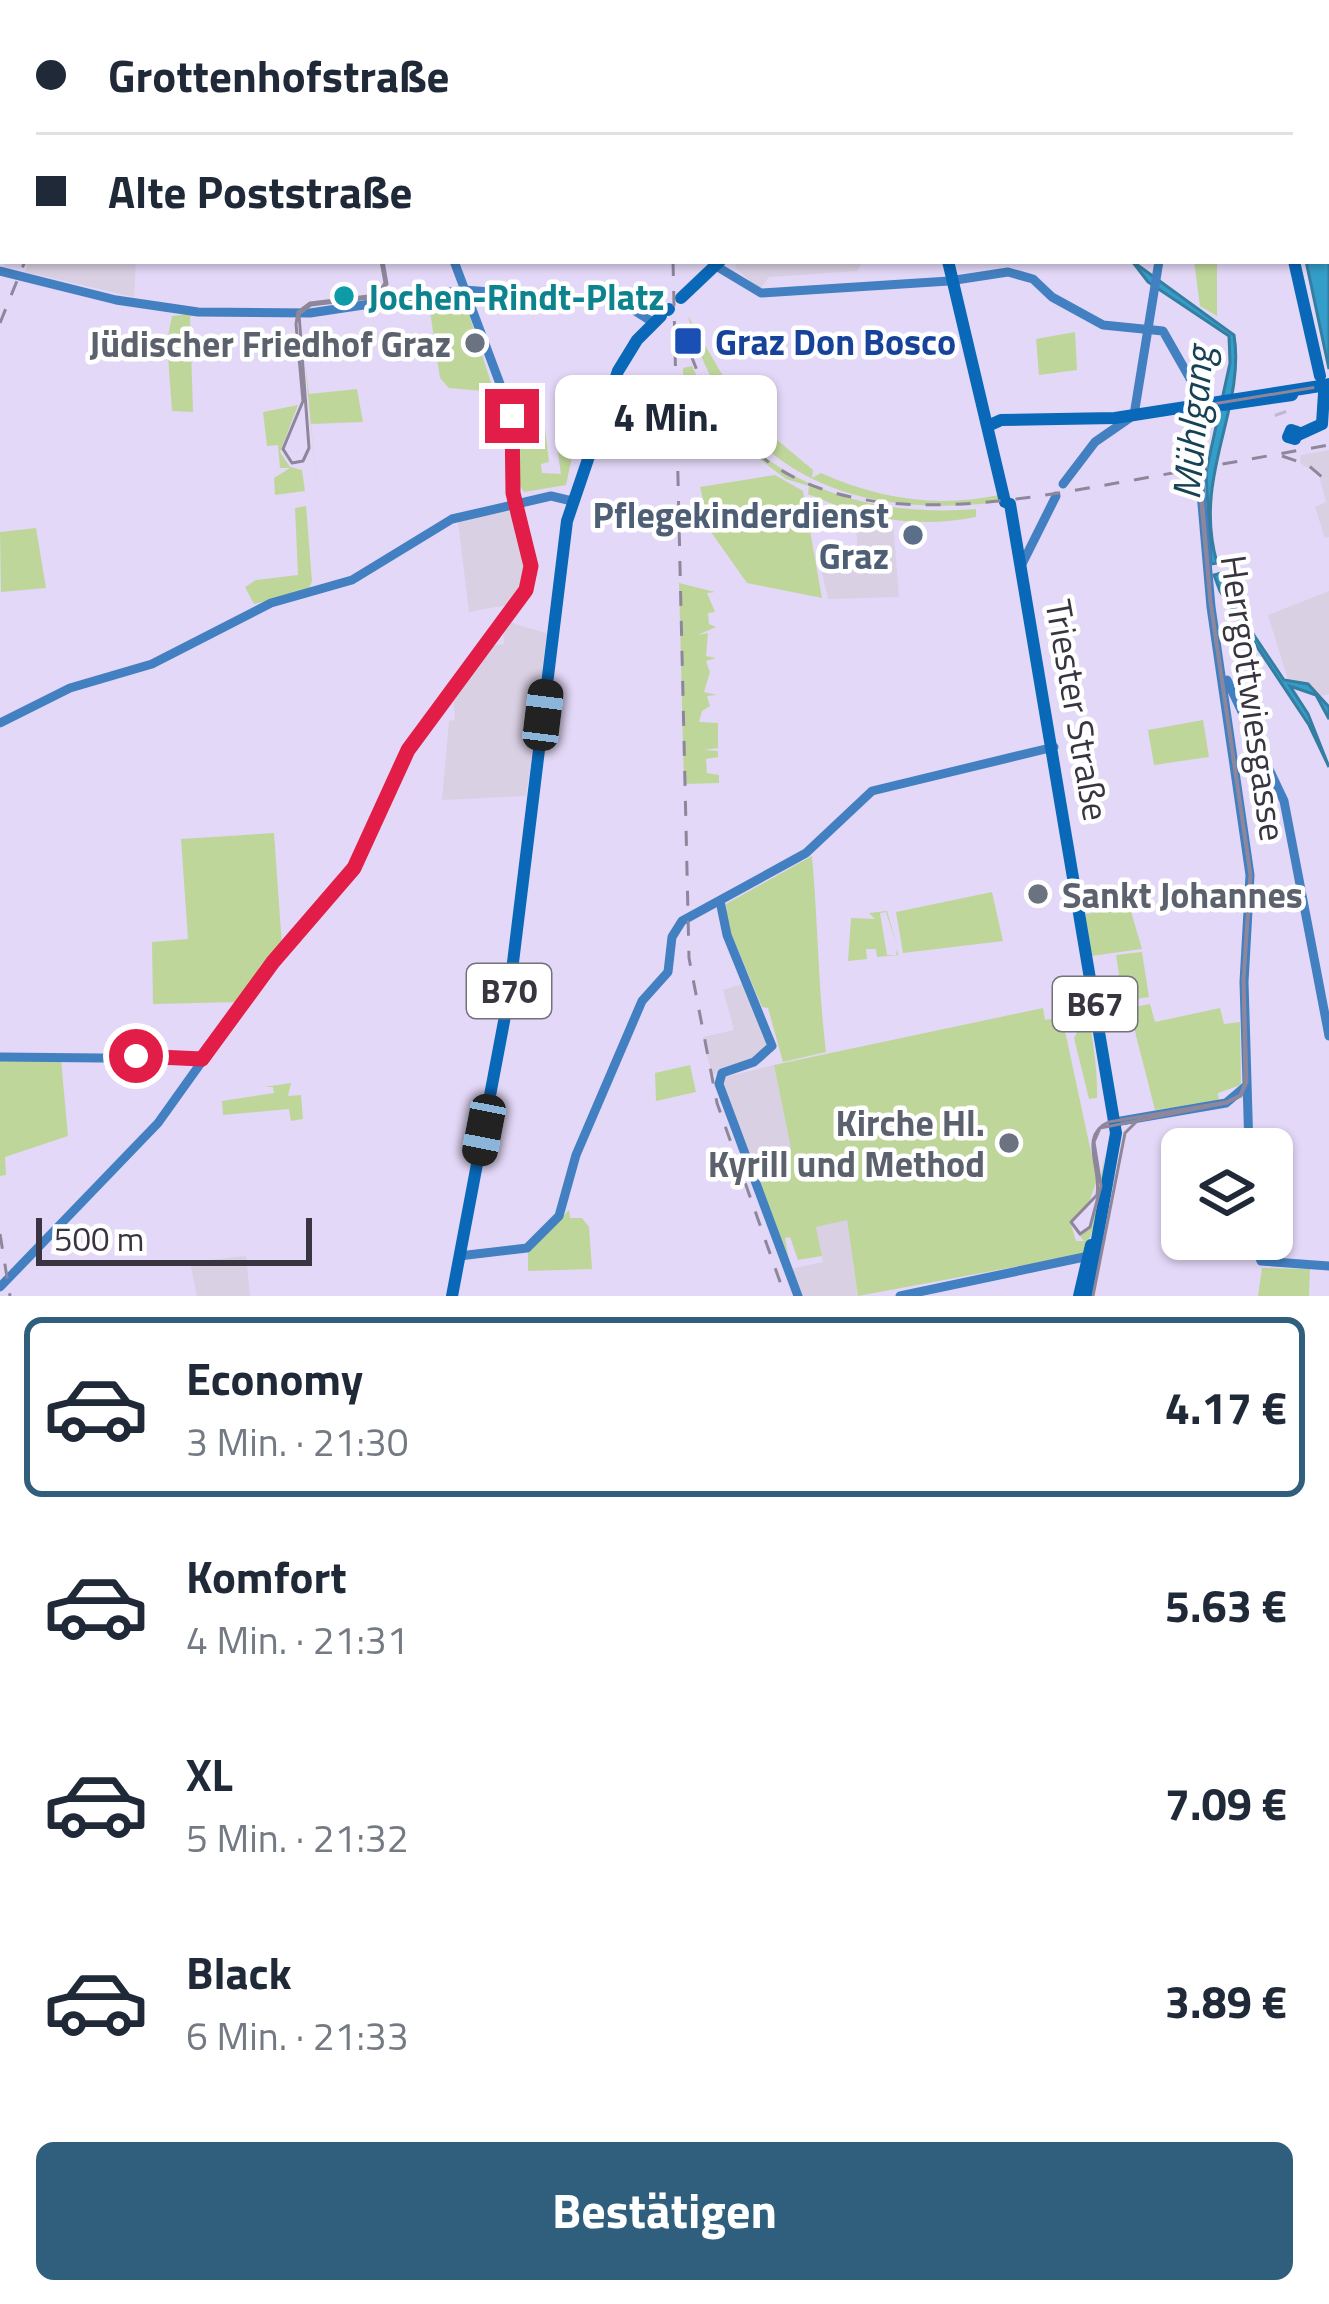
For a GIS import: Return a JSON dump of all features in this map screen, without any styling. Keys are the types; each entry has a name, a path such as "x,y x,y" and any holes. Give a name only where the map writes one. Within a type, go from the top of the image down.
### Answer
{"main road":[{"path":"0,113 0,221"},
{"path":"0,1287 146,1136 273,962 354,868 408,750 514,611 532,572 516,503 512,416 455,264"},
{"path":"681,298 719,264"},
{"path":"721,264 749,289 1017,273 1102,325 1149,328"},
{"name":"B67","path":"952,264 995,424 1020,564"},
{"path":"1063,484 1095,442 1131,419 1159,264"},
{"path":"1295,264 1317,379 1322,384"},
{"path":"0,272 197,313 310,314 464,290 621,302 663,315"},
{"path":"1279,408 1294,433 1322,424 1318,345 1305,310"},
{"name":"B70","path":"452,1296 509,995 572,501 621,364 663,315"},
{"name":"Herrgottwiesgasse","path":"1149,328 1163,331 1188,367 1194,406 1211,607 1250,875 1244,980 1247,1128"},
{"path":"995,424 1090,425 1322,384"},
{"path":"1224,401 1279,408 1322,384"},
{"path":"995,424 1131,419"},
{"path":"1090,425 1097,433 1095,442"},
{"path":"0,723 70,688 152,664 271,603 352,580 436,526 572,486 584,460"},
{"name":"Triester Straße","path":"1056,496 1020,564 1114,1122 1116,1146 1091,1256"},
{"path":"545,497 572,501"},
{"path":"516,503 572,501"},
{"path":"1224,676 1284,801 1329,1036"},
{"path":"459,1256 527,1248 559,1216 576,1155 637,1010 668,972 676,928 806,853 868,793 1052,747"},
{"name":"Triester Straße","path":"1052,747 1108,1123 1105,1187 1083,1296"},
{"path":"721,901 725,932 772,1046 754,1062 722,1072 718,1082 798,1296"},
{"path":"0,1057 202,1059"},
{"path":"1114,1122 1244,1097"},
{"path":"900,1296 1091,1256"},
{"path":"1262,1260 1329,1266"}],"shaded area":[{"path":"28,264 136,264 134,297 25,272"},
{"path":"737,264 861,264 857,271 769,277 760,289 735,268"},
{"path":"1329,450 1329,537 1325,538 1315,507 1326,502 1319,475 1300,463 1301,455"},
{"path":"508,511 515,518 526,581 516,603 469,612 458,522"},
{"path":"855,513 893,522 899,597 828,599 818,556 858,554"},
{"path":"1329,591 1329,694 1321,696 1288,680 1268,615"},
{"path":"509,622 549,634 526,796 442,800 449,721 455,720 453,694 490,646 504,644 503,630"},
{"path":"745,983 770,1041 768,1051 712,1075 703,1037 734,1030 723,990"},
{"path":"774,1065 792,1149 772,1177 755,1186 721,1078"},
{"path":"847,1220 858,1296 801,1296 790,1269 823,1262 816,1227"},
{"path":"246,1256 250,1296 197,1296 190,1262"}],"green space":[{"path":"1194,264 1217,264 1217,316 1200,306"},
{"path":"428,298 465,302 494,392 449,388 440,378"},
{"path":"189,314 276,317 190,316 193,412 172,411 167,342 172,316"},
{"path":"688,316 744,412 813,470 812,478 764,447 733,412 707,369"},
{"path":"1075,332 1077,370 1039,375 1036,339"},
{"path":"305,363 309,394 357,389 363,422 311,424 318,501"},
{"path":"692,366 741,437 808,483 889,506 976,509 976,517 911,522 850,510 808,494 809,486 786,479 684,402 683,368"},
{"path":"298,405 280,452 290,467 302,470 305,491 275,495 274,478 290,468 280,468 278,445 267,446 263,412"},
{"path":"544,419 549,462 541,464 542,473 561,474 557,447 574,448 566,485 524,492 518,483 516,422"},
{"path":"821,473 909,499 953,501 999,495 999,502 944,506 892,502 845,492 812,478"},
{"path":"775,475 803,491 822,598 747,583 711,532 700,487"},
{"path":"306,506 312,581 308,591 254,604 245,587 256,580 298,575 295,508"},
{"path":"36,528 46,588 1,592 0,532"},
{"path":"679,583 715,592 707,593 715,612 708,613 709,624 716,627 698,635 708,633 706,656 716,658 706,661 710,672 704,692 717,695 707,696 710,706 702,711 699,722 718,723 718,748 704,750 718,751 718,757 706,759 707,773 719,775 719,783 684,784"},
{"path":"1203,720 1209,757 1154,765 1148,730"},
{"path":"274,833 282,946 261,965 239,1002 153,1004 152,942 188,939 181,839"},
{"path":"812,856 826,1052 783,1062 768,1008 762,1007 728,926 726,904"},
{"path":"992,892 1003,941 903,953 896,912"},
{"path":"1130,908 1142,949 1091,956 1085,914"},
{"path":"887,911 897,946 886,912 880,913 887,955 896,955 897,949 898,955 877,957 876,949 866,949 867,959 848,961 851,918 875,919 869,913"},
{"path":"1142,952 1149,997 1123,1001 1116,955"},
{"path":"1082,1004 1088,1005 1096,1074 1097,1098 1089,1099 1074,1038 1086,1016"},
{"path":"1150,1004 1155,1022 1220,1008 1224,1024 1240,1022 1241,1085 1218,1093 1219,1102 1155,1110 1129,1008"},
{"path":"1043,1008 1045,1020 1062,1017 1097,1180 1087,1208 1070,1221 1076,1241 1084,1241 1079,1235 1092,1227 1105,1154 1099,1212 1084,1254 858,1296 847,1220 816,1227 822,1256 798,1260 790,1237 785,1238 789,1260 755,1186 772,1176 765,1154 791,1148 774,1065"},
{"path":"0,1059 61,1059 68,1136 5,1157 6,1175 0,1176"},
{"path":"690,1065 696,1092 656,1101 655,1073"},
{"path":"291,1083 288,1096 301,1095 303,1119 291,1121 289,1109 223,1115 222,1101 274,1093 273,1087 264,1087"},
{"path":"569,1210 570,1218 582,1218 589,1227 592,1269 528,1271 528,1253"},
{"path":"1262,1268 1310,1269 1309,1296 1258,1296"}],"water":[{"name":"Mühlgang","path":"1134,264 1234,335 1233,390 1211,501 1217,563 1211,564 1206,472 1230,363 1229,336 1148,282"},
{"path":"1307,264 1329,264 1329,369"},
{"path":"1221,573 1227,595 1284,680 1308,684 1329,707 1329,719 1316,695 1290,686 1308,714 1329,767 1309,725 1220,591 1214,575"}],"tram line":[{"path":"382,264 385,283 377,295 310,303 298,312 303,401 283,449 292,463 303,461 309,448 299,314 311,305 378,297 387,284 384,264"},
{"path":"1198,466 1194,417 1201,406 1329,385"},
{"path":"1198,470 1210,602 1250,875 1243,980 1245,1083 1240,1095 1226,1102 1109,1122 1100,1128 1093,1144 1097,1195 1071,1222 1080,1234 1090,1227 1101,1186 1094,1142 1100,1128 1227,1103 1241,1096 1247,1082 1244,980 1251,875 1211,602 1200,470"},
{"path":"1093,1296 1125,1133 1140,1118"}],"railway":[{"path":"0,323 24,264"},
{"path":"673,264 689,958 717,1103 785,1296"},
{"path":"682,326 710,396 749,446 798,479 854,498 915,505 980,503 1329,445"},
{"path":"1282,456 1308,465 1329,483"},
{"path":"0,1234 10,1296"}],"place":[{"name":"Jochen-Rindt-Platz","path":"344,296"},
{"name":"Graz Don Bosco","path":"688,341"},
{"name":"Jüdischer Friedhof Graz","path":"475,343"},
{"name":"Pflegekinderdienst Graz","path":"913,535"},
{"name":"Sankt Johannes","path":"1038,894"},
{"name":"Kirche Hl. Kyrill und Method","path":"1009,1143"}],"route":[{"path":"136,1056 202,1059 273,962 354,868 408,750 514,611 532,572 513,493 512,416"}]}
